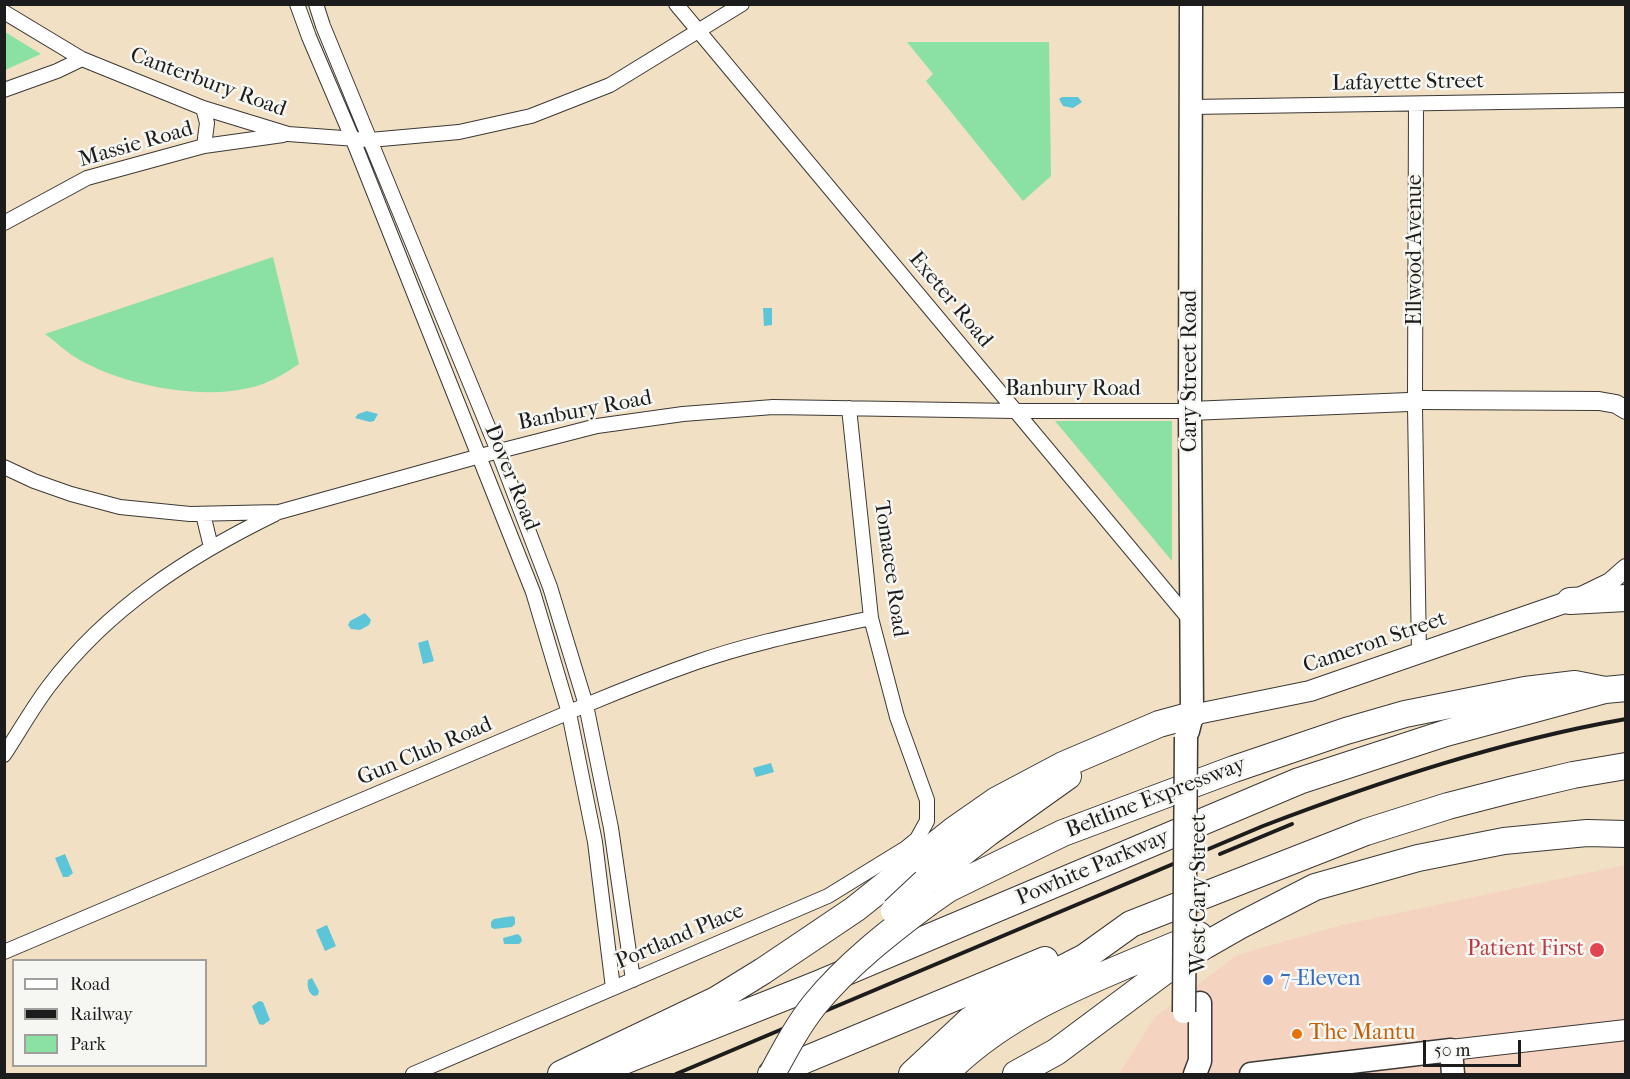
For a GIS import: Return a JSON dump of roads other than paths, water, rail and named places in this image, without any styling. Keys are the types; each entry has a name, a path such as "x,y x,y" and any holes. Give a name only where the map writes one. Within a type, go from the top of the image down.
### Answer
{"highway":[{"path":"1570,602 1626,598"},
{"name":"Beltline Expressway","path":"927,893 948,889 1063,833 1254,762 1346,731 1405,714 1526,690 1575,684 1615,689"},
{"name":"Powhite Parkway","path":"591,1074 818,984 1299,781 1446,733 1615,689"},
{"path":"561,1074 716,1000 771,966 855,909 954,830 997,800 1032,780 1159,724 1193,728"},
{"path":"771,1074 808,1015 881,923 927,893 987,834 1109,746"},
{"path":"771,1074 1131,924 1377,829 1448,806 1510,790 1573,775 1626,766"},
{"path":"1016,1074 1056,1053 1162,973 1239,926 1316,887 1365,872 1458,849 1504,841 1587,833 1626,834"},
{"path":"945,1074 998,1029 1041,1005 1252,912 1283,904"},
{"path":"912,1074 970,1020 995,1003 1085,957 1131,924"}],"main road":[{"name":"Cary Street Road","path":"1191,4 1190,411 1193,728"},
{"name":"Cameron Street","path":"1193,728 1310,691 1570,602"},
{"name":"West Cary Street","path":"1188,1074 1192,1008 1193,728"},
{"name":"West Cary Street","path":"1192,1008 1200,1061 1195,1074"},
{"path":"1251,1074 1626,1030"},
{"path":"1451,1050 1453,1074"}],"street":[{"name":"Dover Road","path":"297,4 533,592 569,713 595,842 613,988"},
{"name":"Dover Road","path":"316,4 323,26 498,451 550,587 586,705 610,828 633,980"},
{"name":"Exeter Road","path":"676,4 1192,621"},
{"name":"Canterbury Road","path":"4,12 82,59 203,108 288,134 370,140 459,132 531,116 610,85 742,4"},
{"path":"4,90 57,71 82,59"},
{"name":"Lafayette Street","path":"1191,107 1626,100"},
{"name":"Ellwood Avenue","path":"1416,104 1415,401 1419,654"},
{"path":"203,108 207,123 204,146"},
{"name":"Massie Road","path":"4,223 87,178 204,146 288,134"},
{"path":"1190,411 1415,401 1599,401 1616,404 1626,412 1626,422"},
{"name":"Banbury Road","path":"4,467 71,494 120,507 203,514 279,512 597,426 683,414 772,407 1190,411"},
{"name":"Tomacee Road","path":"849,408 871,618 897,717 927,800"},
{"path":"4,755 50,685 105,624 161,579 211,547 279,512"},
{"path":"203,514 211,547"},
{"path":"1570,602 1610,582 1626,568"},
{"name":"Gun Club Road","path":"4,952 586,705 698,661 772,640 871,618"},
{"name":"Portland Place","path":"413,1074 828,896 917,839 927,821 927,800"}],"water":[{"path":"1078,97 1082,102 1073,108 1063,106 1059,99"},
{"path":"763,308 772,308 772,325 764,326"},
{"path":"367,411 378,414 374,421 355,418 358,414"},
{"path":"365,613 371,620 369,625 360,630 351,629 348,625 350,621"},
{"path":"428,640 434,661 423,664 418,643"},
{"path":"771,763 774,772 756,777 753,768"},
{"path":"65,854 73,873 68,877 63,877 55,858"},
{"path":"513,916 515,924 512,927 494,929 491,927 494,919"},
{"path":"327,925 336,946 325,951 316,930"},
{"path":"518,934 522,941 519,944 504,944 503,938"},
{"path":"312,978 319,991 318,995 314,996 308,987 308,980"},
{"path":"259,1001 263,1002 270,1020 263,1025 259,1024 252,1006"}],"railway":[{"path":"676,1074 1307,809 1397,778 1487,751 1626,719"},
{"path":"1220,854 1292,824"}],"place":[{"name":"Patient First","path":"1597,950"},
{"name":"7-Eleven","path":"1268,980"},
{"name":"The Mantu","path":"1297,1034"}]}
